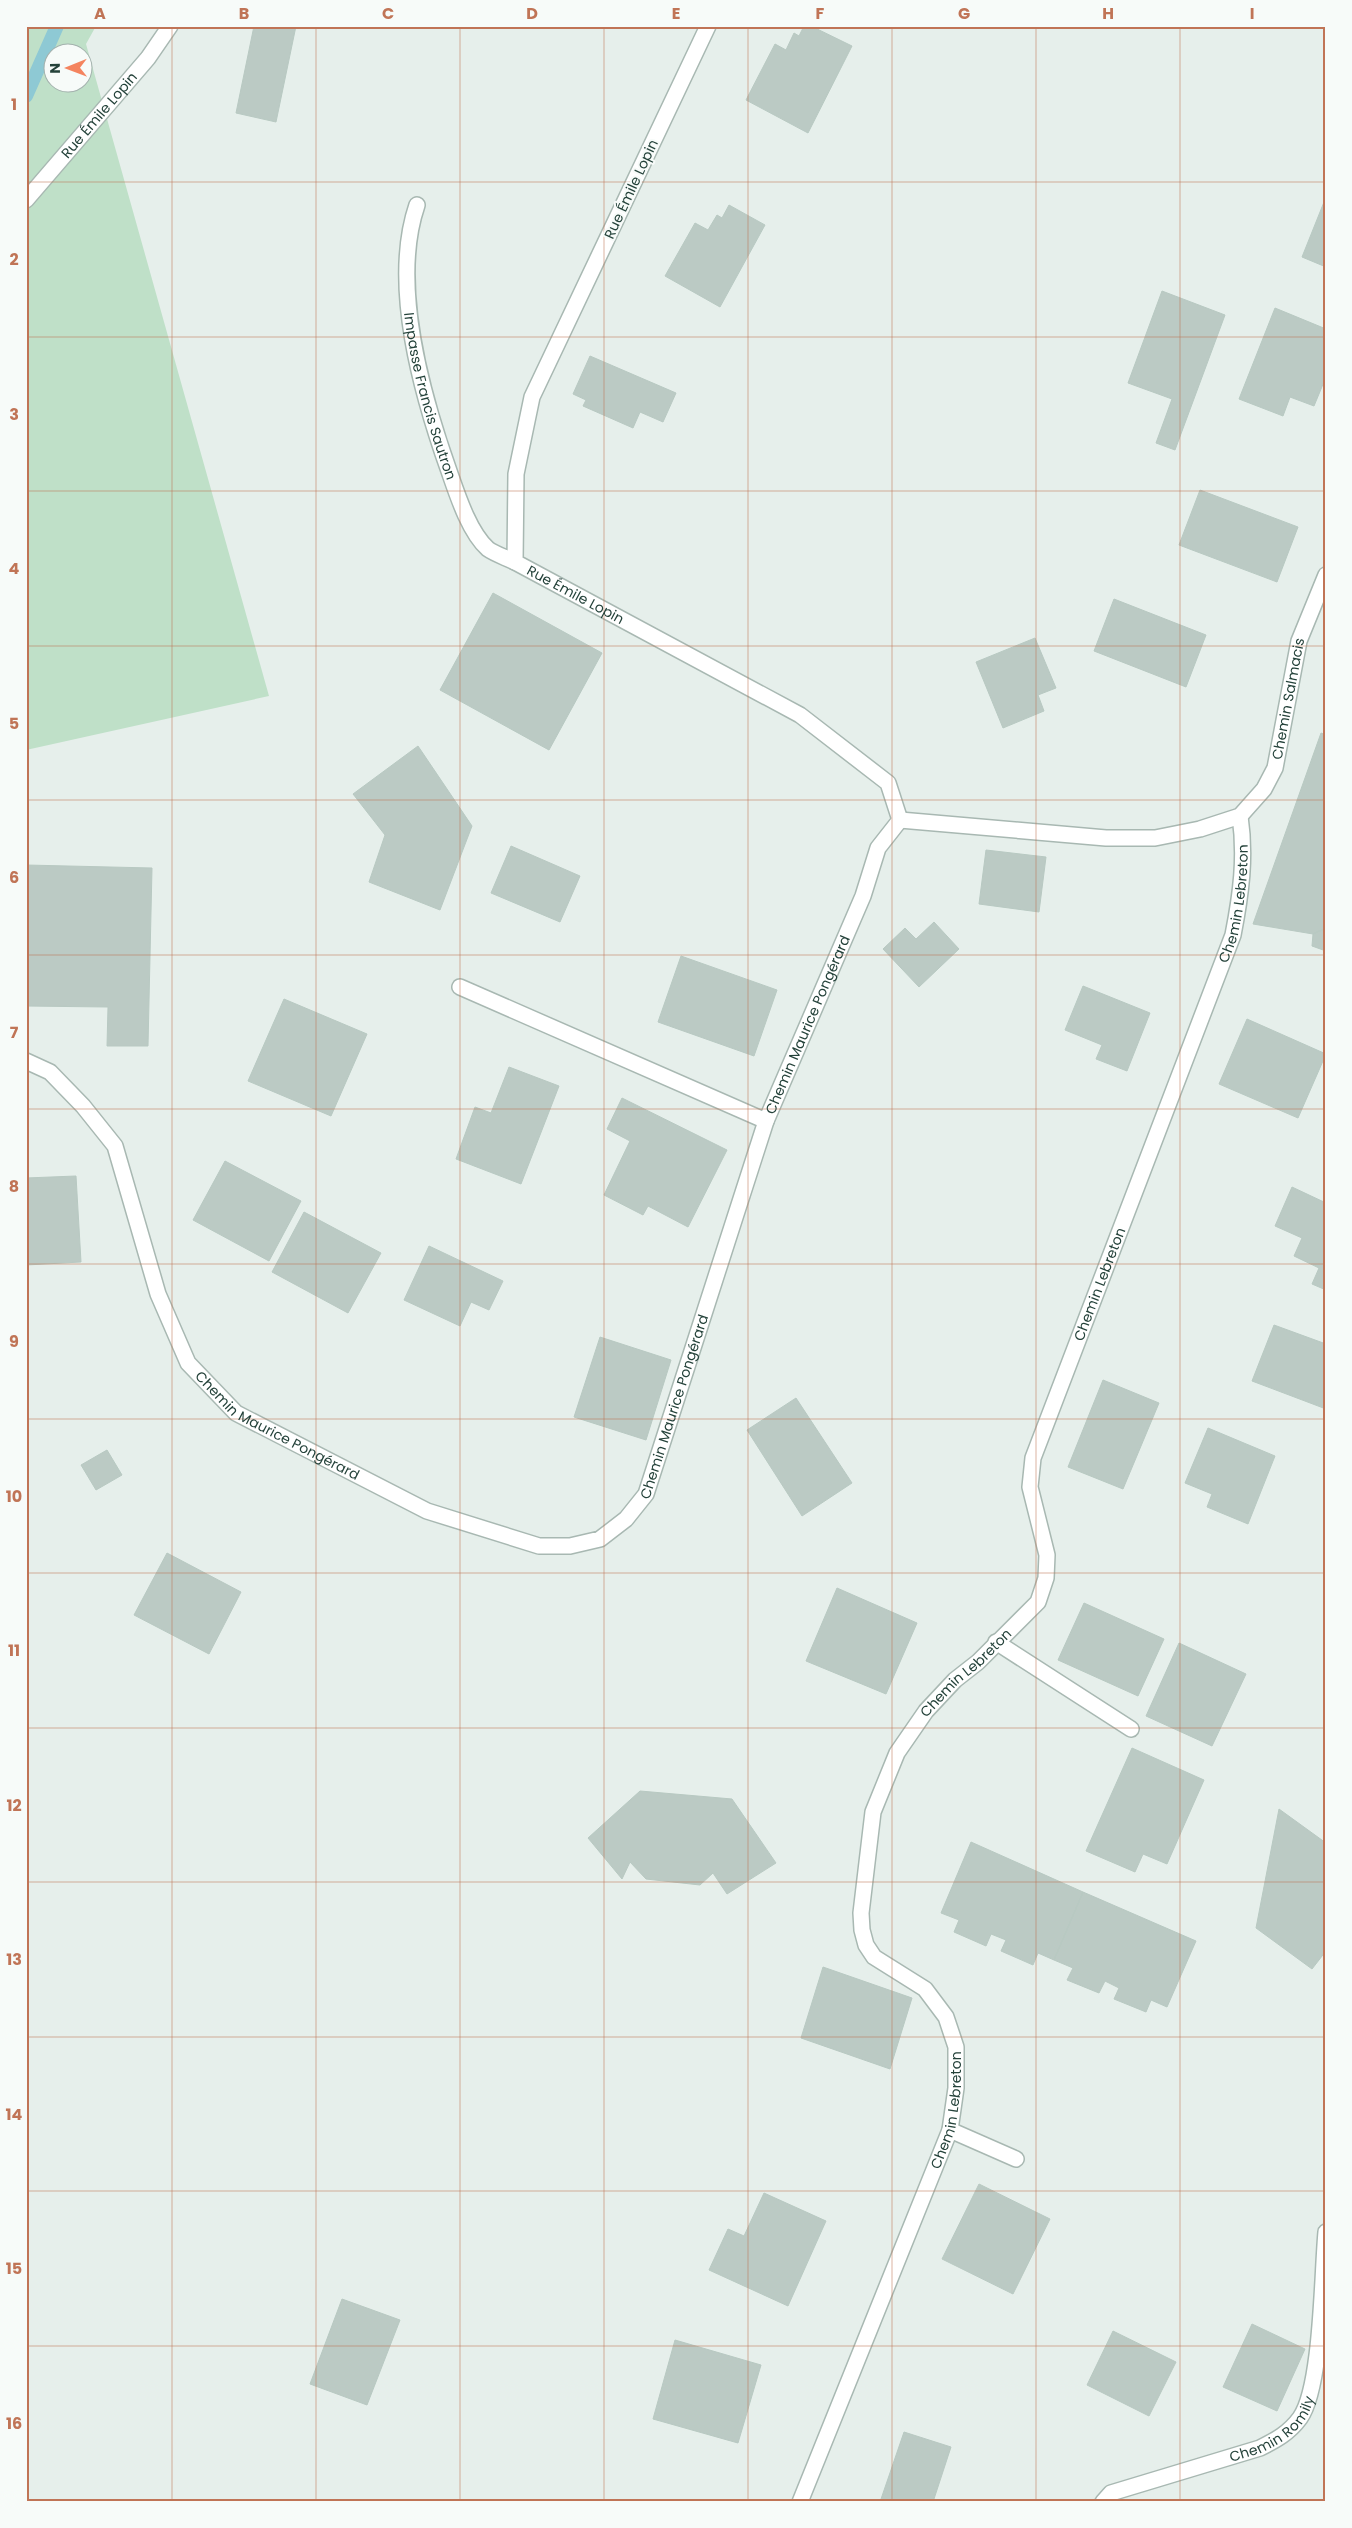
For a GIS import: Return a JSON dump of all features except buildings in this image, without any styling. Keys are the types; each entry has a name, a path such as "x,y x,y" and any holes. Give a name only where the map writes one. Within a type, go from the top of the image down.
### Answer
{"street":[{"name":"Rue Émile Lopin","path":"26,200 148,58 170,26"},
{"name":"Rue Émile Lopin","path":"708,26 532,396 516,474 515,562 800,715 888,784 900,820"},
{"name":"Impasse Francis Sautron","path":"417,205 411,223 408,286 412,340 430,419 458,498 472,527 488,549 515,562"},
{"name":"Chemin Salmacis","path":"1240,816 1264,788 1275,768 1299,641 1326,575"},
{"path":"900,820 1106,838 1155,838 1200,829 1240,816"},
{"name":"Chemin Lebreton","path":"800,2502 950,2130 956,2088 956,2047 946,2017 925,1989 874,1957 866,1945 861,1913 873,1812 897,1753 926,1712 956,1680 1038,1602 1046,1578 1047,1555 1030,1487 1032,1458 1233,935 1240,901 1244,865 1240,816"},
{"name":"Chemin Maurice Pongérard","path":"26,1061 50,1072 83,1106 115,1146 158,1294 188,1363 211,1390 236,1413 427,1511 539,1546 570,1546 600,1539 626,1519 646,1494 766,1121 863,896 878,848 900,820"},
{"path":"460,988 766,1121"},
{"path":"996,1642 1131,1729"},
{"path":"950,2130 1016,2159"},
{"name":"Chemin Romily","path":"1103,2502 1111,2493 1260,2448 1283,2437 1301,2416 1314,2384 1326,2232"}],"green space":[{"path":"26,26 96,26 87,42 42,42 42,92 92,92 92,65 269,696 26,750"}],"waterway":[{"path":"26,96 57,26"}]}
